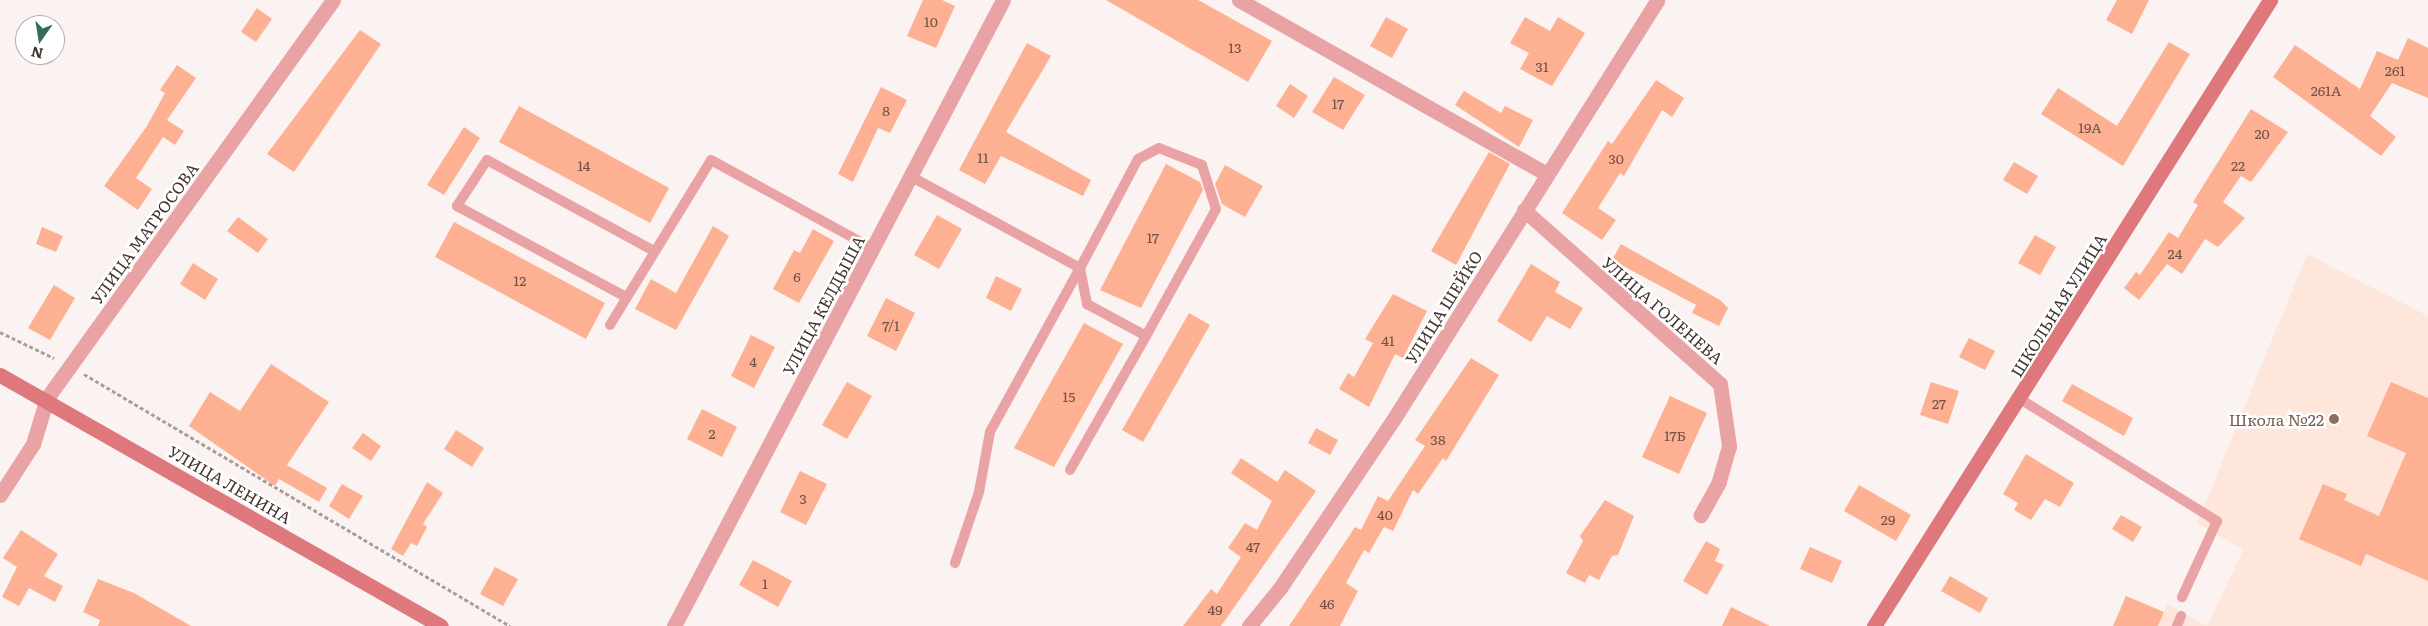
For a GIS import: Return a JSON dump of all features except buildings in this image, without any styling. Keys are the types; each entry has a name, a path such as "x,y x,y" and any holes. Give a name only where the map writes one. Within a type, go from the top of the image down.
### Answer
{"street":[{"name":"УЛИЦА МАТРОСОВА","path":"0,495 33,444 47,398 333,0"},
{"name":"УЛИЦА КЕЛДЫША","path":"674,626 1002,0"},
{"path":"1239,0 1547,174"},
{"name":"УЛИЦА ШЕЙКО","path":"1249,626 1280,588 1388,428 1657,0"},
{"name":"ШКОЛЬНАЯ УЛИЦА","path":"1874,626 2020,399 2270,0"},
{"name":"УЛИЦА ГОЛЕНЕВА","path":"1524,210 1720,384 1729,446 1719,482 1701,515"},
{"name":"УЛИЦА ЛЕНИНА","path":"0,375 47,398 441,626"}],"lane":[{"path":"955,563 979,492 990,432 1138,159 1159,148 1202,164 1216,209 1070,470"},
{"path":"626,297 457,206 487,160 654,252"},
{"path":"610,325 711,160 872,248"},
{"path":"910,176 1080,268"},
{"path":"1080,268 1087,304 1146,336"},
{"path":"2020,399 2217,521 2182,596"}],"path":[{"path":"0,332 69,366 510,626"}],"shaded area":[{"name":"Школа №22","path":"2307,254 2428,316 2428,626 2207,626 2243,550 2197,523"},
{"path":"2167,604 2207,626 2158,626"}],"place":[{"name":"Школа №22","path":"2334,419"}]}
